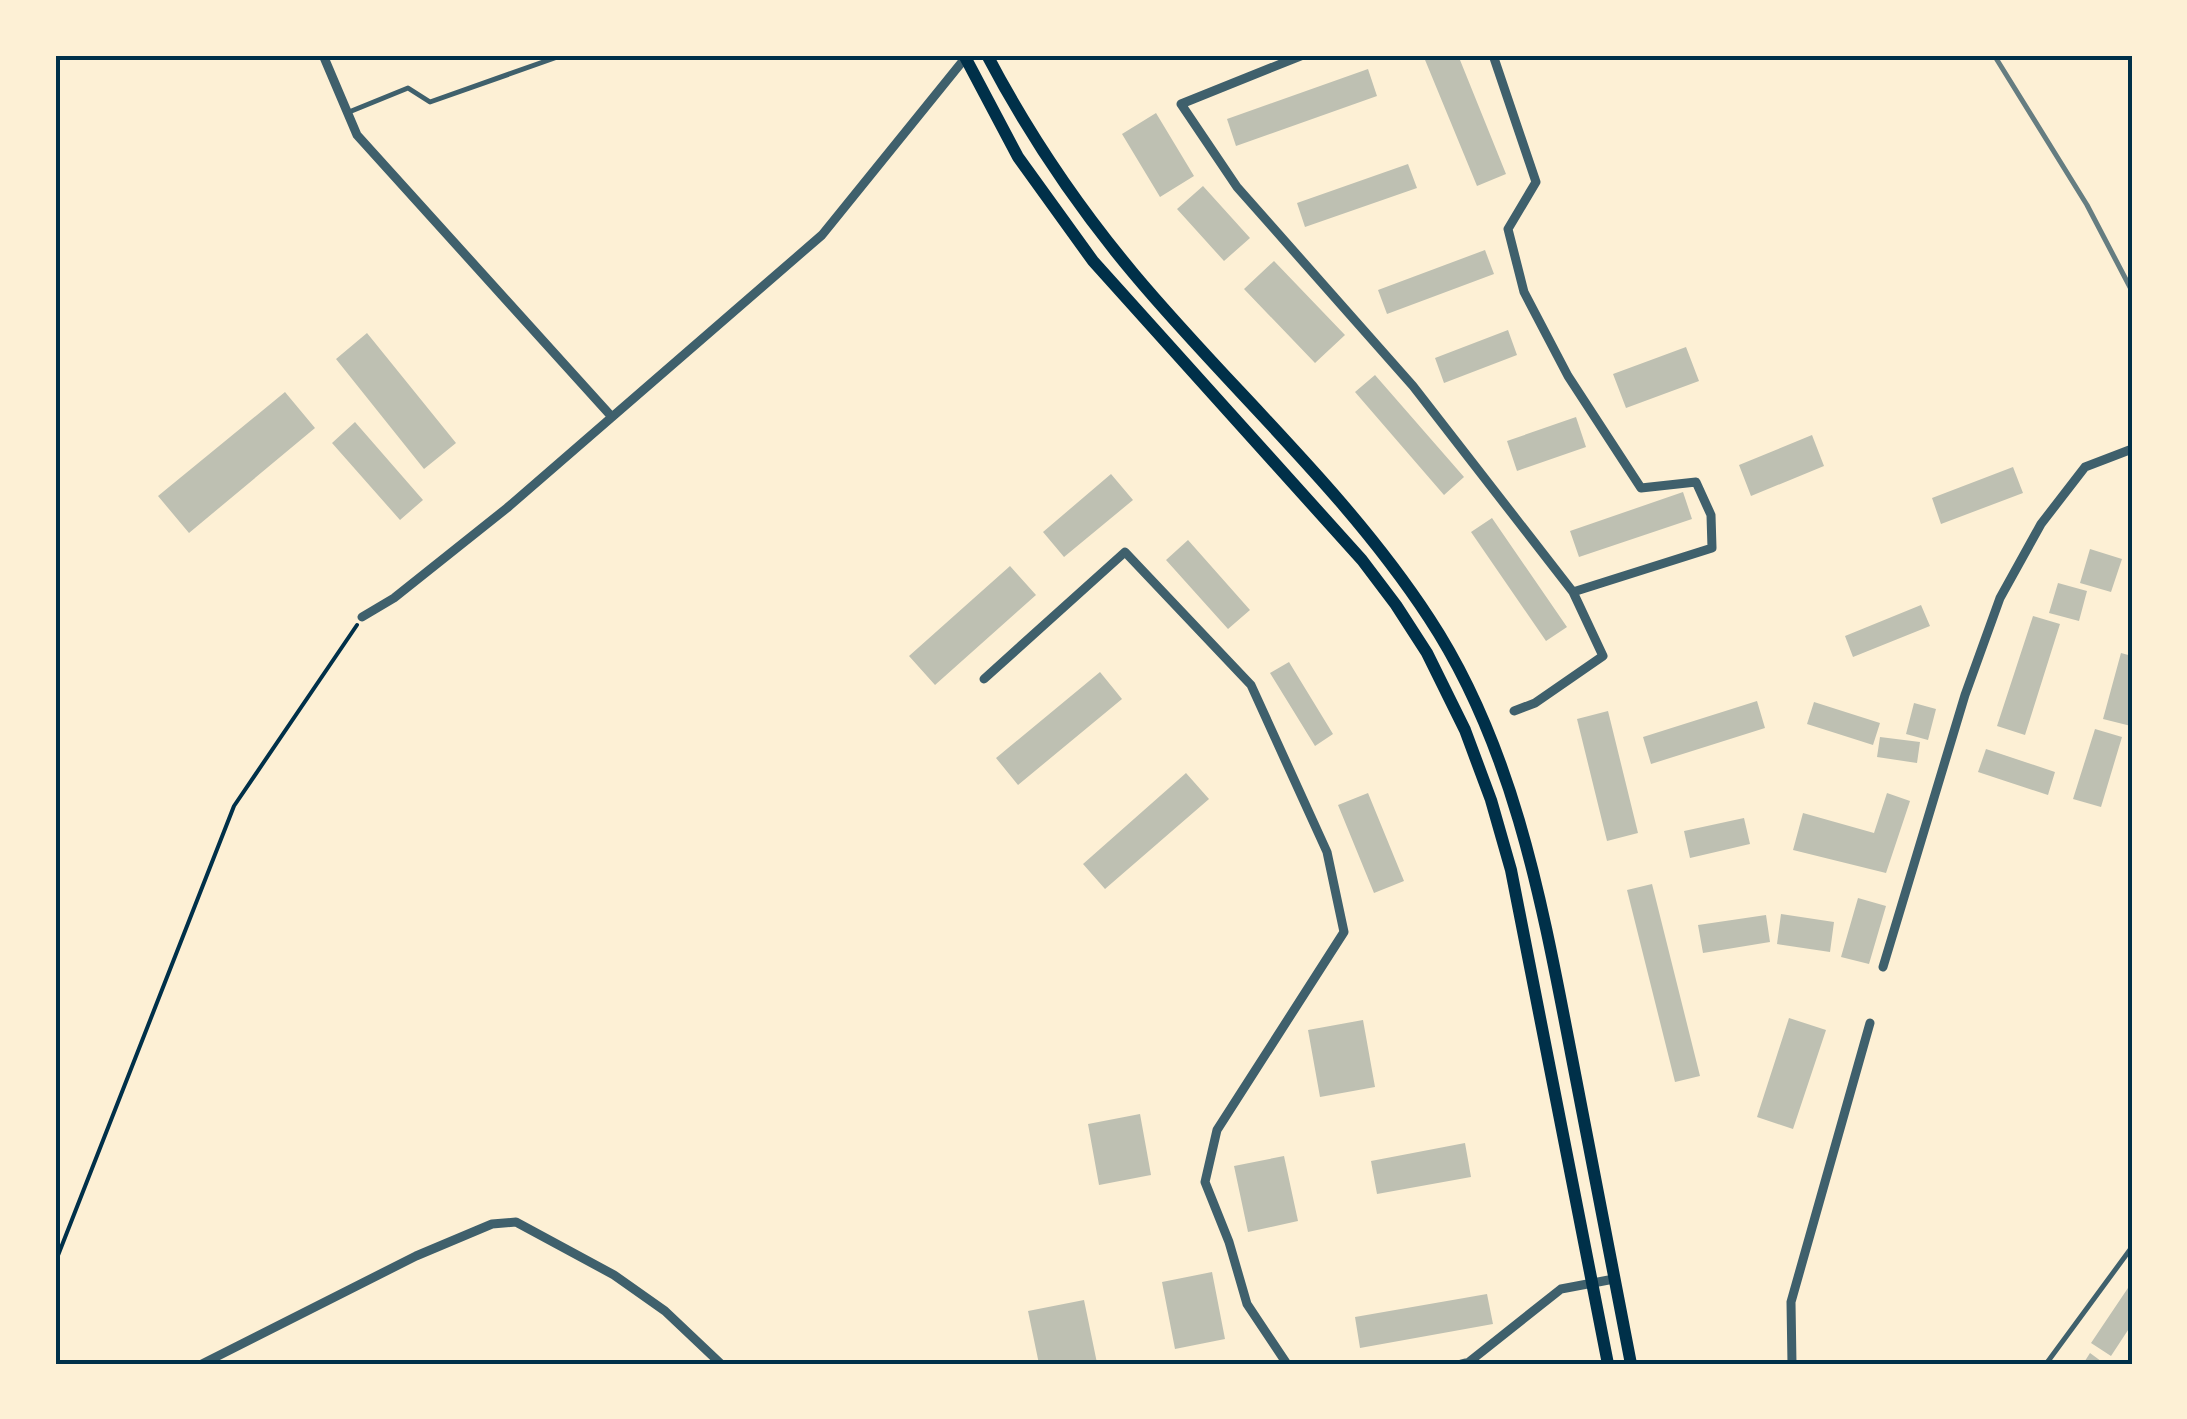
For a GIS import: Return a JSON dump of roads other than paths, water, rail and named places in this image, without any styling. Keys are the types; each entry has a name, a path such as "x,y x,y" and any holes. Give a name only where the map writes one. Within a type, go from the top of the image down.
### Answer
{"main road":[{"path":"988,55 1058,174 1094,222 1134,274 1325,484 1390,562 1432,621 1460,674 1506,780 1534,870 1631,1364"},
{"path":"966,56 1018,157 1093,261 1362,560 1396,604 1426,653 1465,730 1511,870 1608,1364"}],"street":[{"path":"322,55 356,135 612,416"},
{"path":"1303,55 1181,104 1237,187 1413,386 1573,592 1603,656 1535,703 1514,711"},
{"path":"1493,55 1536,182 1508,229 1524,292 1568,376 1641,488 1696,482 1711,515 1712,548 1573,592"},
{"path":"362,617 394,598 478,530 822,235 966,56"},
{"path":"1883,967 1964,695 2000,598 2041,524 2085,467 2132,449"},
{"path":"984,679 1125,552 1252,685 1327,852 1344,932 1217,1130 1205,1182 1247,1304 1287,1364"},
{"path":"1792,1364 1790,1302 1870,1022"},
{"path":"202,1364 416,1256 492,1224 516,1222 614,1275 665,1311 721,1364"},
{"path":"1461,1364 1469,1362 1561,1288 1614,1279"}],"lane":[{"path":"347,113 408,88 430,102 563,55"},
{"path":"2046,1364 2132,1247"}],"railway":[{"path":"1994,55 2087,205 2132,291"}]}
